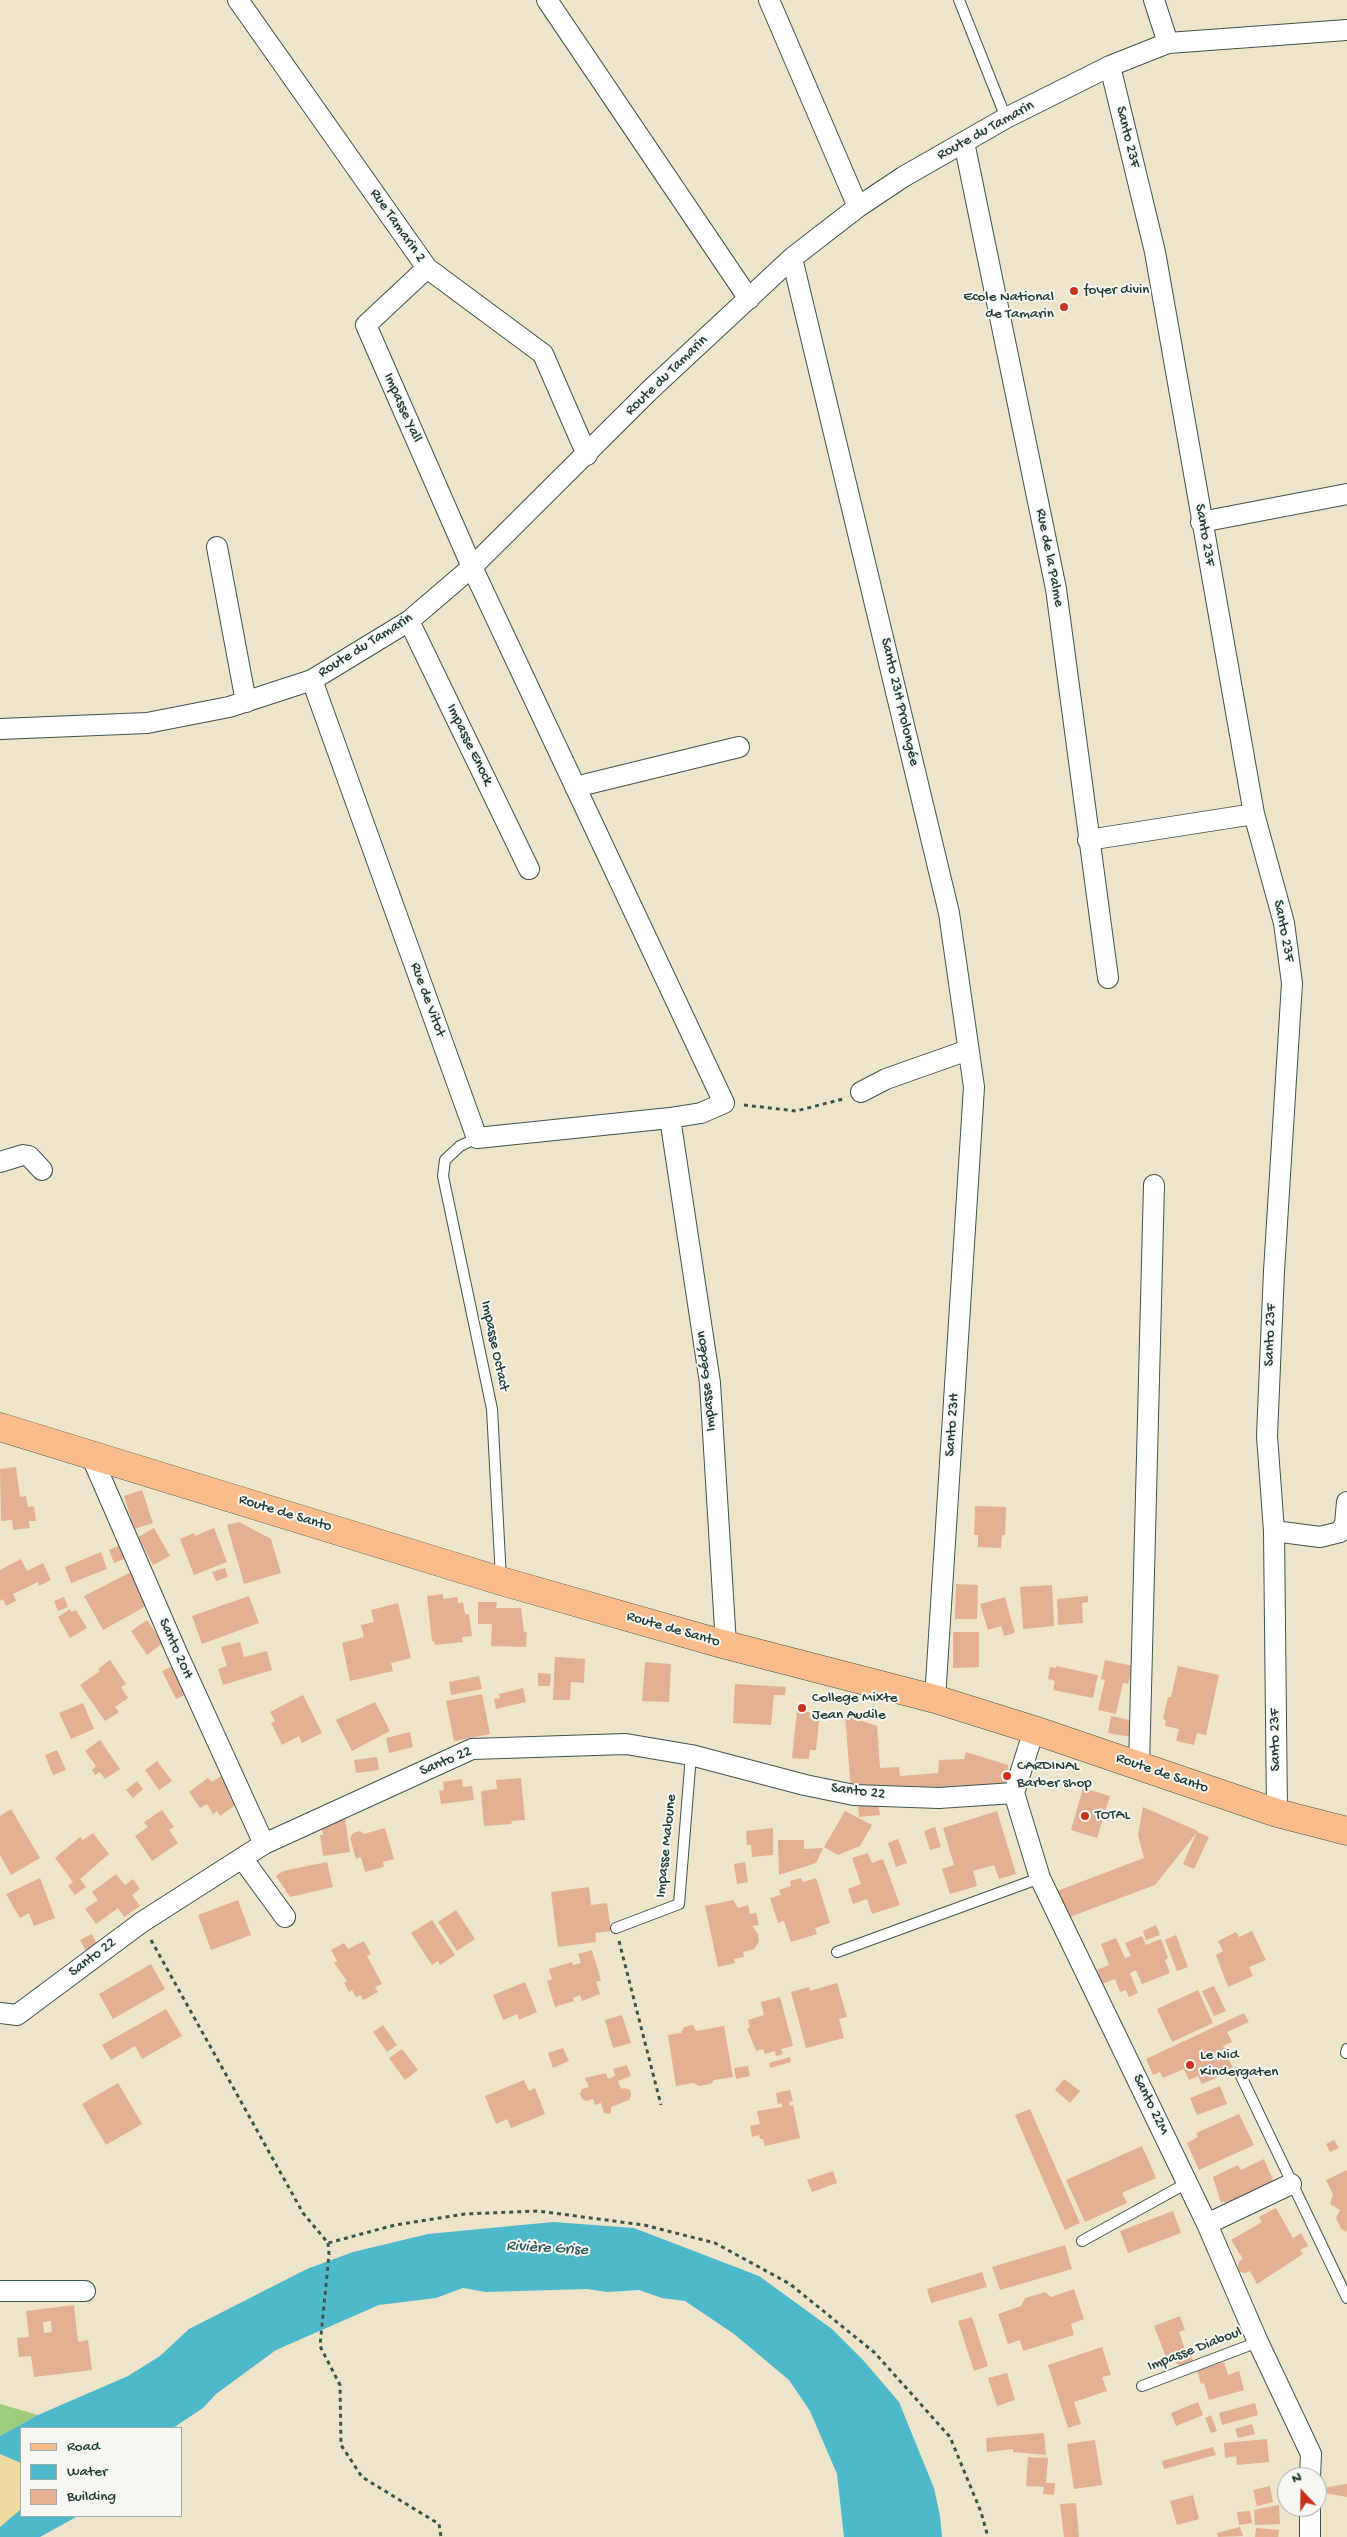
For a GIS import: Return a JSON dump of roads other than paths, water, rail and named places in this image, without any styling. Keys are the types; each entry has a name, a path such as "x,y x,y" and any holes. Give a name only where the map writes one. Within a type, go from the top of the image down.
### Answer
{"main road":[{"name":"Route de Santo","path":"0,1426 501,1581 726,1645 935,1699 1034,1730 1277,1813 1347,1831"}],"street":[{"name":"Rue Tamarin 2","path":"238,0 427,268 543,354 587,455"},
{"path":"547,0 749,299"},
{"path":"769,0 858,207"},
{"path":"1154,0 1168,42"},
{"name":"Route du Tamarin","path":"0,729 147,723 246,702 312,680 409,621 472,567 587,455 650,390 792,258 858,207 903,177 1006,118 1110,66 1168,42 1347,30"},
{"name":"Santo 23F","path":"1110,66 1155,252 1201,522 1254,814 1284,923 1292,983 1274,1271 1267,1436 1274,1531 1277,1813"},
{"name":"Rue de la Palme","path":"964,142 1056,589 1088,840 1108,978"},
{"name":"Santo 23H Prolongée","path":"792,258 949,913 974,1087 971,1151"},
{"name":"Impasse Yall","path":"427,268 366,325 472,567"},
{"path":"1201,522 1347,494"},
{"path":"217,547 246,702"},
{"path":"472,567 724,1103 701,1113 670,1118 477,1138"},
{"name":"Impasse Enock","path":"409,621 529,869"},
{"name":"Rue de Vitot","path":"312,680 477,1138"},
{"path":"575,787 739,747"},
{"path":"1088,840 1254,814"},
{"path":"854,1095 886,1079 968,1050"},
{"name":"Impasse Gédéon","path":"670,1118 710,1383 726,1645"},
{"name":"Santo 23H","path":"935,1699 971,1151"},
{"path":"0,1162 23,1155 29,1156 42,1170"},
{"path":"1139,1766 1154,1185"},
{"name":"Santo 20H","path":"90,1453 177,1653 264,1844"},
{"path":"1274,1531 1320,1537 1340,1532 1345,1524 1347,1502"},
{"path":"1014,1792 1034,1730"},
{"name":"Santo 22","path":"0,2013 17,2015 142,1922 264,1844 472,1749 626,1744 691,1755 854,1795 939,1798 1014,1792"},
{"name":"Santo 22M","path":"1014,1792 1040,1878 1206,2224 1258,2342 1311,2454 1310,2467"},
{"path":"242,1858 285,1917"},
{"path":"1206,2224 1291,2184"},
{"path":"0,2291 85,2291"},
{"path":"1310,2517 1310,2537"}],"lane":[{"path":"959,0 1006,118"},
{"name":"Impasse Octact","path":"477,1138 460,1146 445,1160 443,1176 492,1409 501,1581"},
{"name":"Impasse Maloune","path":"616,1928 680,1904 691,1755"},
{"path":"837,1952 1040,1878"},
{"path":"1240,2074 1347,2298"},
{"path":"1082,2241 1187,2183"},
{"name":"Impasse Diaboul","path":"1142,2386 1258,2342"}],"water":[{"name":"Rivière Grise","path":"553,2222 634,2228 759,2276 832,2329 863,2360 899,2402 934,2488 942,2537 844,2537 837,2474 810,2411 789,2380 734,2334 685,2301 662,2298 639,2290 608,2292 587,2289 486,2292 463,2288 436,2298 379,2305 276,2350 216,2394 203,2408 174,2427 20,2427 20,2463 0,2454 0,2436 38,2415 128,2376 160,2356 189,2329 307,2269 353,2252 428,2234"},
{"path":"20,2510 20,2517 76,2517 40,2537 0,2537 0,2527"}],"place":[{"name":"foyer divin","path":"1074,291"},
{"name":"Ecole National de Tamarin","path":"1064,307"},
{"name":"College Mixte Jean Audile","path":"802,1708"},
{"name":"CARDINAL Barber shop","path":"1007,1776"},
{"name":"TOTAL","path":"1085,1816"},
{"name":"Le Nid Kindergaten","path":"1190,2065"}]}
